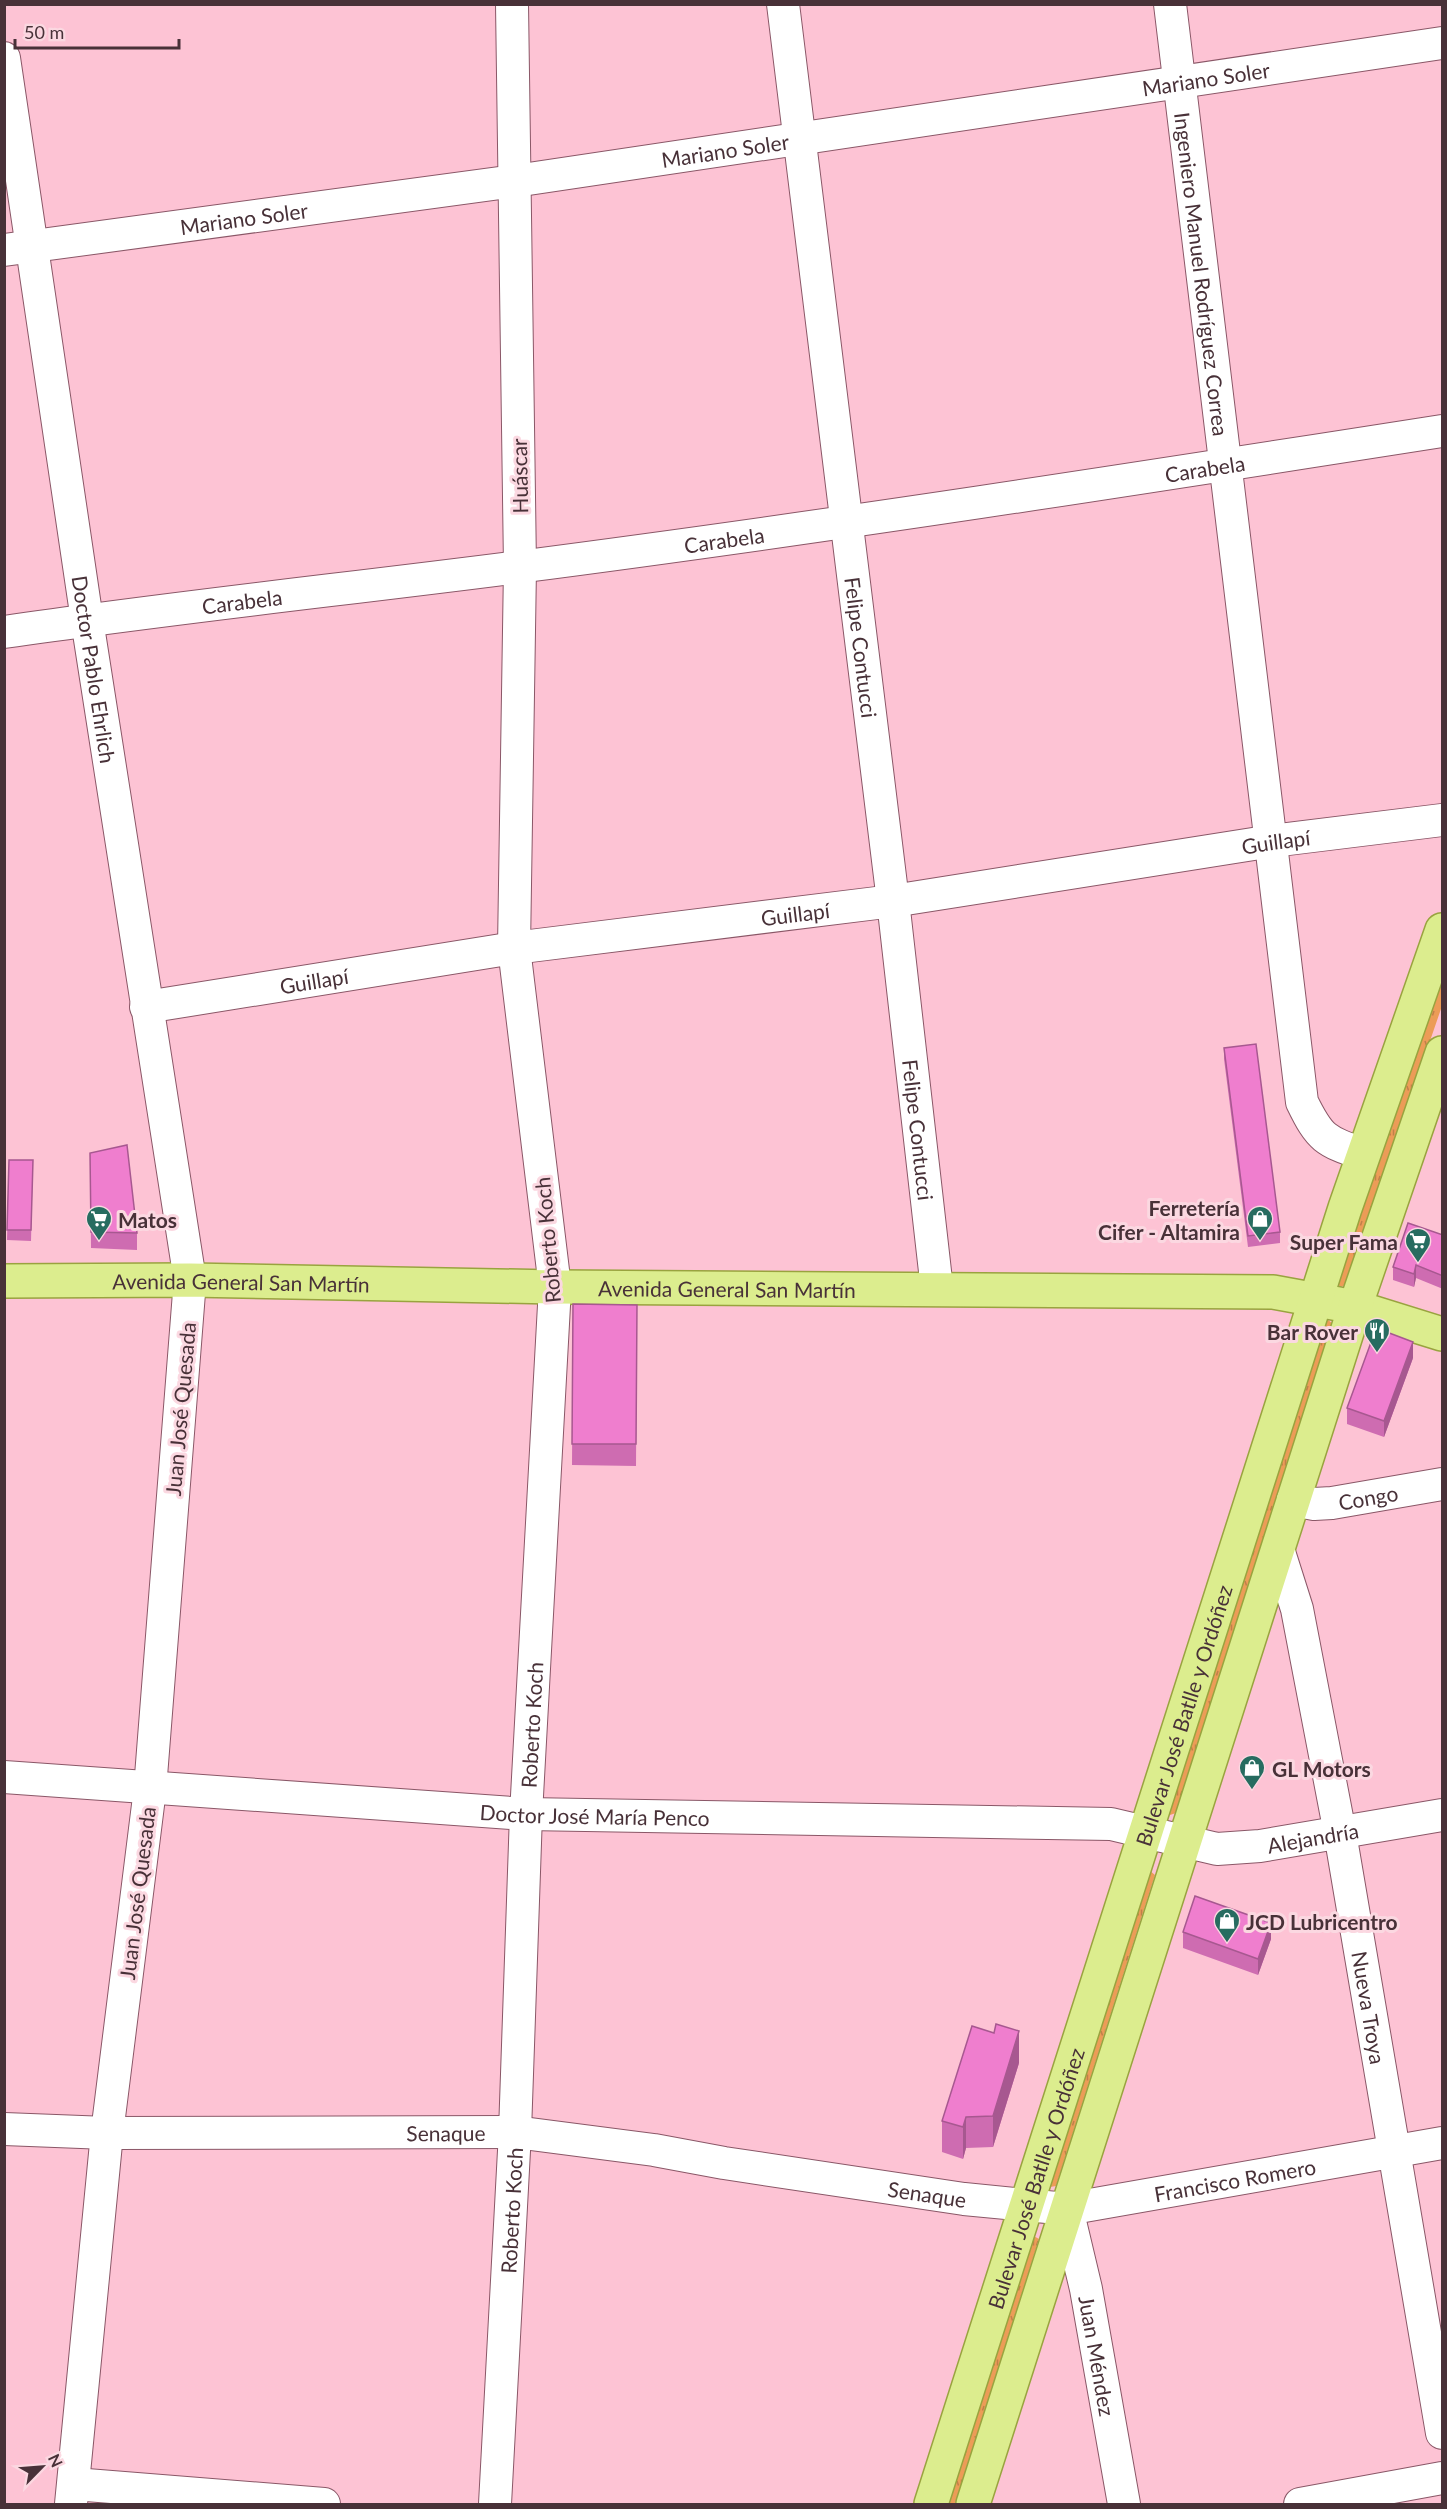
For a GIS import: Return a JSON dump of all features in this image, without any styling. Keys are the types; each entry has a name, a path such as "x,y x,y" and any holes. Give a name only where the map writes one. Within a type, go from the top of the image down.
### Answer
{"main road":[{"name":"Bulevar José Batlle y Ordóñez","path":"931,2505 1363,1154 1443,930"},
{"name":"Bulevar José Batlle y Ordóñez","path":"973,2505 1354,1307 1442,1056"},
{"name":"Avenida General San Martín","path":"4,1281 190,1280 555,1287 1273,1292 1354,1307 1443,1334"}],"street":[{"name":"Huáscar","path":"512,4 520,567 514,948"},
{"name":"Felipe Contucci","path":"783,4 938,1289"},
{"name":"Ingeniero Manuel Rodríguez Correa","path":"1170,4 1302,1102 1315,1128 1330,1143 1363,1154"},
{"name":"Mariano Soler","path":"18,248 515,181 1443,43"},
{"name":"Doctor Pablo Ehrlich","path":"4,58 18,248 87,620 190,1280"},
{"name":"Carabela","path":"4,632 520,567 846,521 1443,431"},
{"name":"Guillapí","path":"146,1007 514,948 893,901 1272,841 1443,820"},
{"name":"Roberto Koch","path":"495,2505 515,2132 526,1814 555,1287 514,948"},
{"name":"Juan José Quesada","path":"72,2494 107,2133 150,1789 190,1280"},
{"name":"Congo","path":"1293,1500 1314,1504 1332,1503 1443,1484"},
{"name":"Nueva Troya","path":"1278,1549 1297,1609 1340,1833 1443,2433"},
{"name":"Doctor José María Penco","path":"4,1777 526,1814 1112,1824 1185,1841"},
{"name":"Alejandría","path":"1185,1841 1217,1849 1239,1849 1443,1815"},
{"name":"Senaque","path":"4,2129 107,2133 515,2132 654,2150 724,2163 1027,2207"},
{"name":"Francisco Romero","path":"1027,2207 1067,2209 1443,2143"},
{"name":"Juan Méndez","path":"1067,2209 1086,2289 1124,2505"},
{"path":"1300,2505 1443,2478"},
{"path":"72,2494 324,2505"}],"green space":[{"path":"1442,975 1442,1006 1346,1285 1340,1287 1337,1282"},
{"path":"1327,1319 1333,1324 1176,1813 1170,1815 1167,1813"},
{"path":"1149,1870 1155,1875 1056,2186 1050,2187 1048,2186"},
{"path":"1032,2235 1039,2239 955,2504 946,2504"}],"building":[{"path":"1256,1044 1280,1232 1248,1236 1224,1048"},
{"path":"127,1145 137,1233 91,1232 90,1153"},
{"path":"9,1160 33,1160 31,1230 7,1230"},
{"path":"1408,1223 1443,1235 1443,1276 1416,1265 1414,1274 1393,1267"},
{"path":"573,1304 637,1305 636,1444 572,1444"},
{"path":"1384,1331 1413,1342 1384,1421 1347,1408 1374,1334"},
{"path":"1195,1896 1271,1923 1258,1959 1183,1932"},
{"path":"996,2024 1019,2031 993,2116 966,2117 963,2127 942,2121 972,2026 994,2033"}],"place":[{"name":"Matos","path":"99,1242"},
{"name":"Ferretería Cifer - Altamira","path":"1260,1242"},
{"name":"Super Fama","path":"1418,1264"},
{"name":"Bar Rover","path":"1377,1354"},
{"name":"GL Motors","path":"1252,1791"},
{"name":"JCD Lubricentro","path":"1227,1944"}]}
